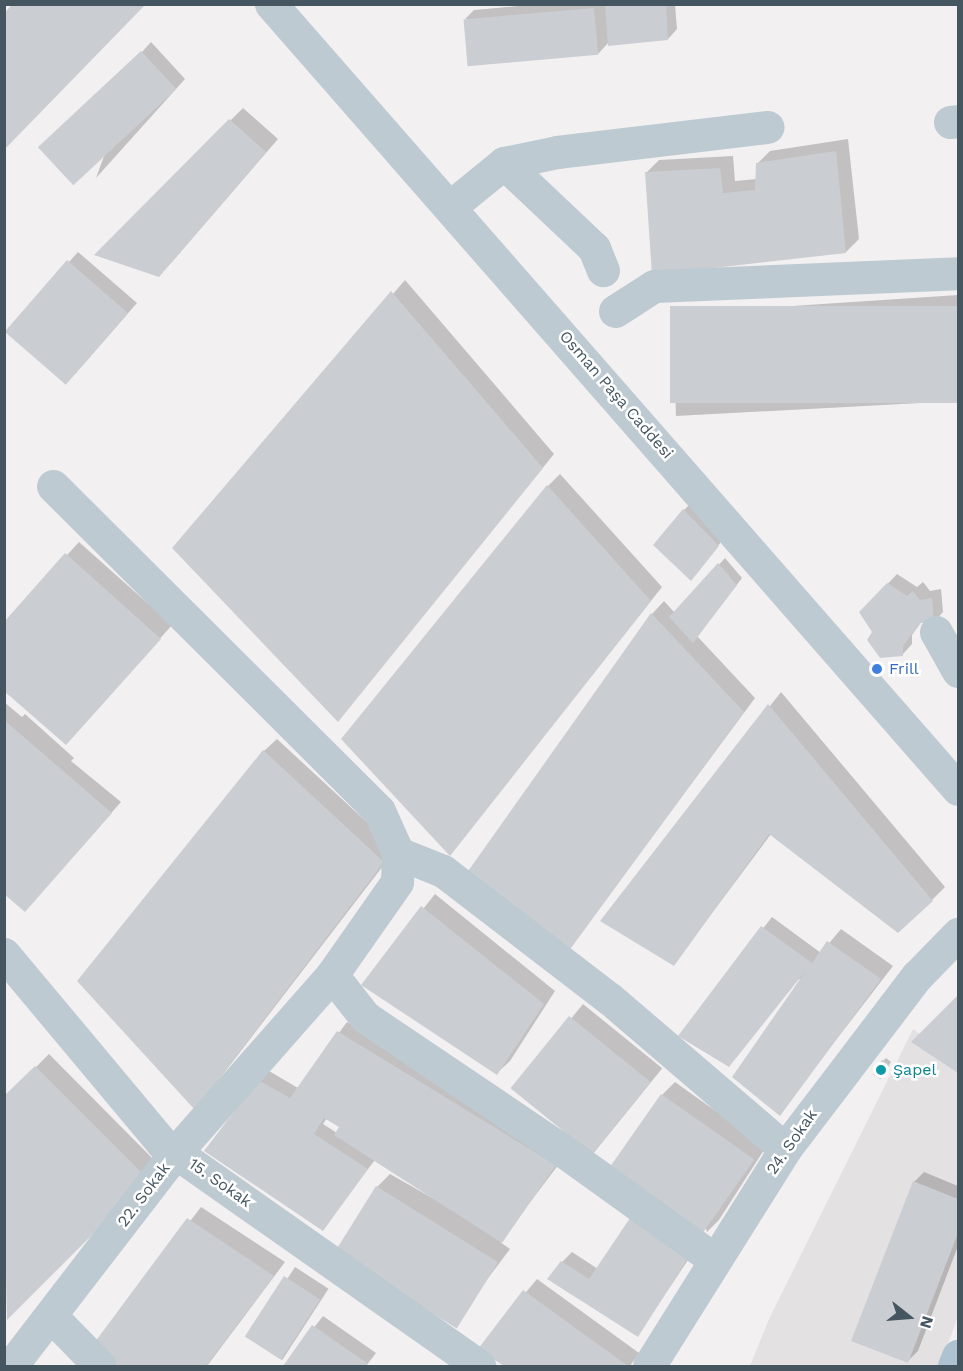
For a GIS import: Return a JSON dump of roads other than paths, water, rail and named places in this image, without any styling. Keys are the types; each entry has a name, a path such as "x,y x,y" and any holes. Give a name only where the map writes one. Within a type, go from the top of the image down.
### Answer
{"main road":[{"path":"954,1366 958,1356"}],"street":[{"name":"Osman Paşa Caddesi","path":"271,4 451,206 958,789"},
{"path":"451,206 504,163 557,152 768,127"},
{"path":"504,163 594,249 603,270"},
{"path":"615,311 654,286 958,273"},
{"path":"52,486 379,811 398,853 443,871 582,977 784,1149"},
{"path":"936,632 958,670"},
{"name":"22. Sokak","path":"11,1366 175,1153 332,975 397,882 398,853"},
{"name":"24. Sokak","path":"649,1366 784,1149 917,976 958,934"},
{"name":"15. Sokak","path":"4,954 162,1143 480,1366"},
{"path":"332,975 364,1017 555,1145 715,1260"},
{"path":"51,1316 100,1366"}],"place":[{"name":"Frill","path":"877,669"},
{"name":"Şapel","path":"881,1070"}]}
